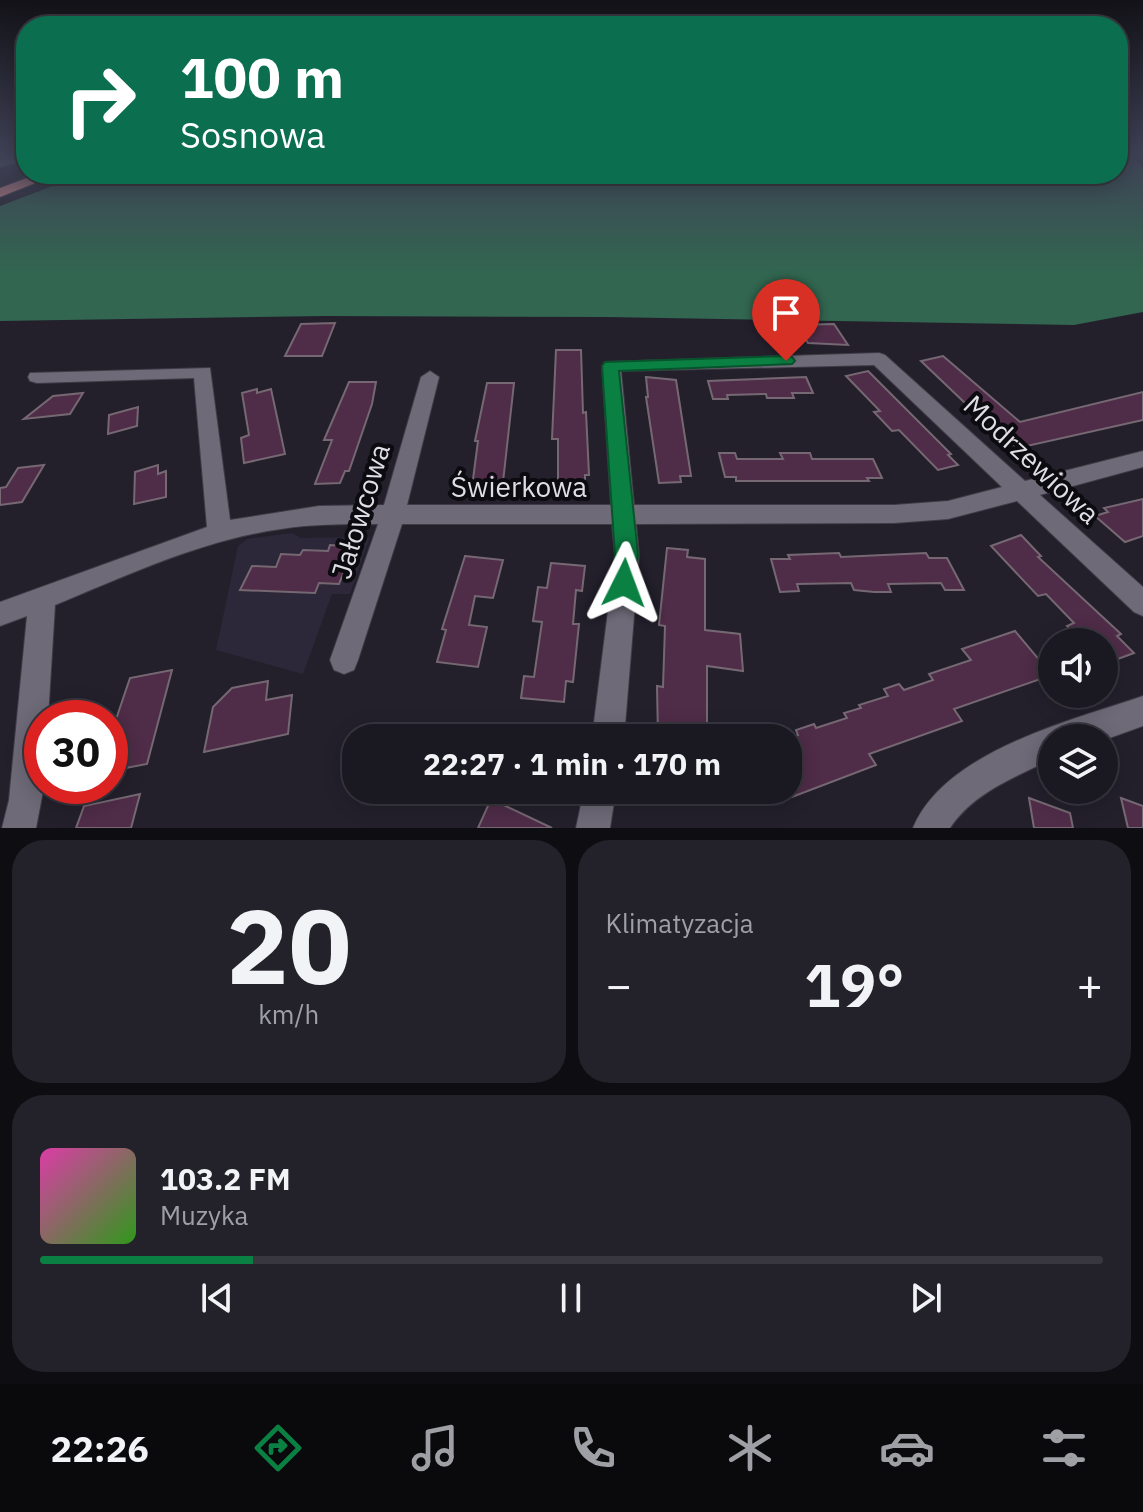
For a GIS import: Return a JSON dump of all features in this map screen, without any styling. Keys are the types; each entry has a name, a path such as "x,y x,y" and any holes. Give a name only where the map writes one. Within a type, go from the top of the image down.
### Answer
{"street":[{"name":"Modrzewiowa","path":"625,516 611,366 879,359 1143,604"},
{"path":"37,377 203,372 219,531"},
{"name":"Jałowcowa","path":"344,660 393,516 430,377"},
{"name":"Świerkowa","path":"0,614 219,531 295,516 907,513 948,510 1143,459"},
{"path":"609,724 627,555 625,516"},
{"path":"19,828 26,800 42,599"},
{"path":"1105,724 1143,711"},
{"path":"930,828 949,800 983,776 1038,749"},
{"path":"593,828 597,804"}],"shaded area":[{"path":"292,533 301,538 370,537 350,594 332,594 303,674 216,650 238,546 247,539"}],"green space":[{"path":"30,195 1143,195 1143,312 1074,325 606,317 326,316 0,321 0,206"}],"building":[{"path":"335,323 322,356 285,356 301,324"},
{"path":"834,324 848,345 808,343 797,325"},
{"path":"556,350 581,350 589,475 585,475 585,484 558,484 558,439 552,439"},
{"path":"943,356 1020,422 1143,392 1143,420 1018,448 987,424 921,361"},
{"path":"868,371 951,454 948,455 958,465 938,470 899,430 892,431 874,412 880,411 846,376"},
{"path":"646,377 676,380 691,476 680,476 681,482 659,483 646,397"},
{"path":"806,377 813,393 792,393 794,398 767,398 766,394 727,395 728,399 713,399 708,381"},
{"path":"349,382 376,382 372,404 349,471 345,471 340,483 315,484 332,440 324,440"},
{"path":"487,383 514,383 503,482 487,482 488,487 472,487 478,441 475,441"},
{"path":"257,389 257,393 271,389 285,454 244,463 241,438 249,435 242,393"},
{"path":"83,393 70,414 24,419 53,396"},
{"path":"138,407 137,426 108,434 109,415"},
{"path":"719,453 735,453 737,459 783,459 780,453 810,453 812,459 873,459 882,478 867,478 869,481 736,481 736,477 725,477"},
{"path":"44,465 22,502 0,505 0,488 6,487 18,468"},
{"path":"158,465 158,474 166,471 166,497 134,504 135,472"},
{"path":"1143,499 1143,536 1125,542 1095,516 1108,512 1104,508"},
{"path":"1021,535 1041,556 1038,557 1115,628 1069,628 1067,626 1074,623 1046,594 1038,596 991,546"},
{"path":"330,545 354,547 339,584 319,583 315,593 240,590 252,566 276,567 281,554 300,555 303,550 328,551"},
{"path":"667,548 688,550 687,557 705,559 705,630 740,634 743,671 707,666 707,724 658,724 657,686 663,687 665,626 659,625"},
{"path":"839,553 841,557 926,553 929,558 947,558 964,590 945,590 941,583 888,584 891,592 874,592 854,590 851,583 797,584 799,591 780,592 771,559 790,559 788,555"},
{"path":"465,556 503,560 493,598 475,596 469,625 487,627 478,667 437,662 446,630 442,629"},
{"path":"551,563 585,566 582,591 576,590 573,624 579,624 573,682 566,681 564,702 521,698 524,676 534,677 542,622 533,621 538,587 547,588"},
{"path":"1015,631 1038,658 1038,680 954,709 962,721 869,754 876,765 802,793 802,728 814,724 816,728 847,718 844,713 888,696 884,689 899,684 904,690 933,680 929,674 971,660 962,649"},
{"path":"1118,637 1134,653 1118,659"},
{"path":"172,670 147,764 128,768 128,700 123,700 130,678"},
{"path":"268,681 266,700 292,695 288,734 204,752 213,707 232,688"},
{"path":"140,794 131,828 76,828 84,806 128,804 128,797"},
{"path":"1029,798 1038,804 1070,813 1073,828 1034,828"},
{"path":"1121,798 1143,806 1143,828 1128,828"},
{"path":"489,804 502,804 552,828 478,828"}],"route":[{"path":"624,583 627,555 625,516 611,366 786,361"}]}
